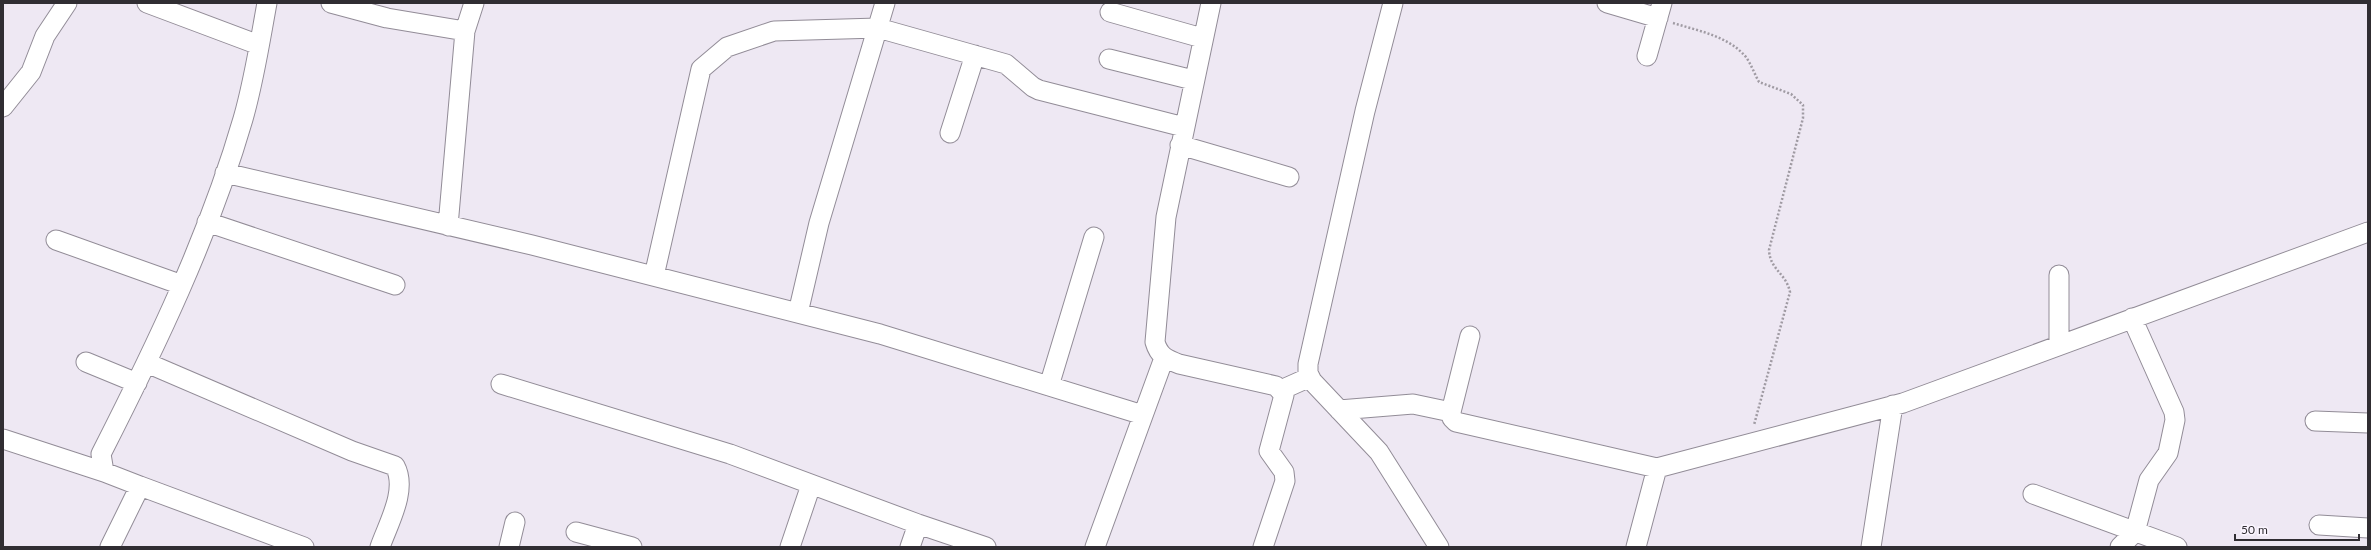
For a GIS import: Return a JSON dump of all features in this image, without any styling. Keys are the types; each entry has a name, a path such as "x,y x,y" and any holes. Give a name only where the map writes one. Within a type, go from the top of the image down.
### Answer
{"street":[{"path":"3,107 31,72 45,36 67,3"},
{"path":"147,3 259,45"},
{"path":"104,472 101,454 147,363 182,285 225,173 244,118 267,3"},
{"path":"331,3 369,8 465,31"},
{"path":"448,226 465,31 474,3"},
{"path":"798,313 820,224 885,3"},
{"path":"1211,3 1193,80 1166,217 1155,342 1157,350 1164,358 1179,364 1276,386 1281,390 1284,396 1269,451 1284,472 1286,481 1263,547"},
{"path":"1393,3 1365,111 1308,364 1310,377 1379,452 1439,547"},
{"path":"1607,3 1660,10 1646,56"},
{"path":"1110,12 1202,38"},
{"path":"654,276 701,69 727,47 774,31 878,28 975,55 1011,66 1029,84 1039,90 1182,136 1289,177"},
{"path":"950,133 975,55"},
{"path":"1109,60 1193,80"},
{"path":"225,173 654,276 880,334 1143,415"},
{"path":"207,222 395,285"},
{"path":"1470,336 1451,412 1452,418 1456,422 1657,468 1893,405 2368,232"},
{"path":"1049,386 1094,237"},
{"path":"56,240 182,285"},
{"path":"2059,275 2059,345"},
{"path":"2120,547 2135,532 2149,480 2168,453 2175,420 2174,412 2132,318"},
{"path":"1096,547 1164,358"},
{"path":"86,362 137,382"},
{"path":"147,363 352,451 395,466 400,476 398,494 380,547"},
{"path":"1281,390 1310,377"},
{"path":"501,384 730,454 918,524 986,547"},
{"path":"1339,410 1413,404 1451,412"},
{"path":"1871,547 1893,405"},
{"path":"2315,421 2368,423"},
{"path":"3,439 104,472 304,547"},
{"path":"1636,547 1657,468"},
{"path":"790,547 811,485"},
{"path":"110,547 140,486"},
{"path":"2033,494 2177,547"},
{"path":"509,547 516,522"},
{"path":"910,547 918,524"},
{"path":"2319,525 2368,528"},
{"path":"576,532 632,547"}],"path":[{"path":"1660,10 1729,43 1747,58 1759,82 1791,94 1803,105 1803,118 1769,250 1770,259 1773,266 1788,282 1790,292 1749,444"}]}
